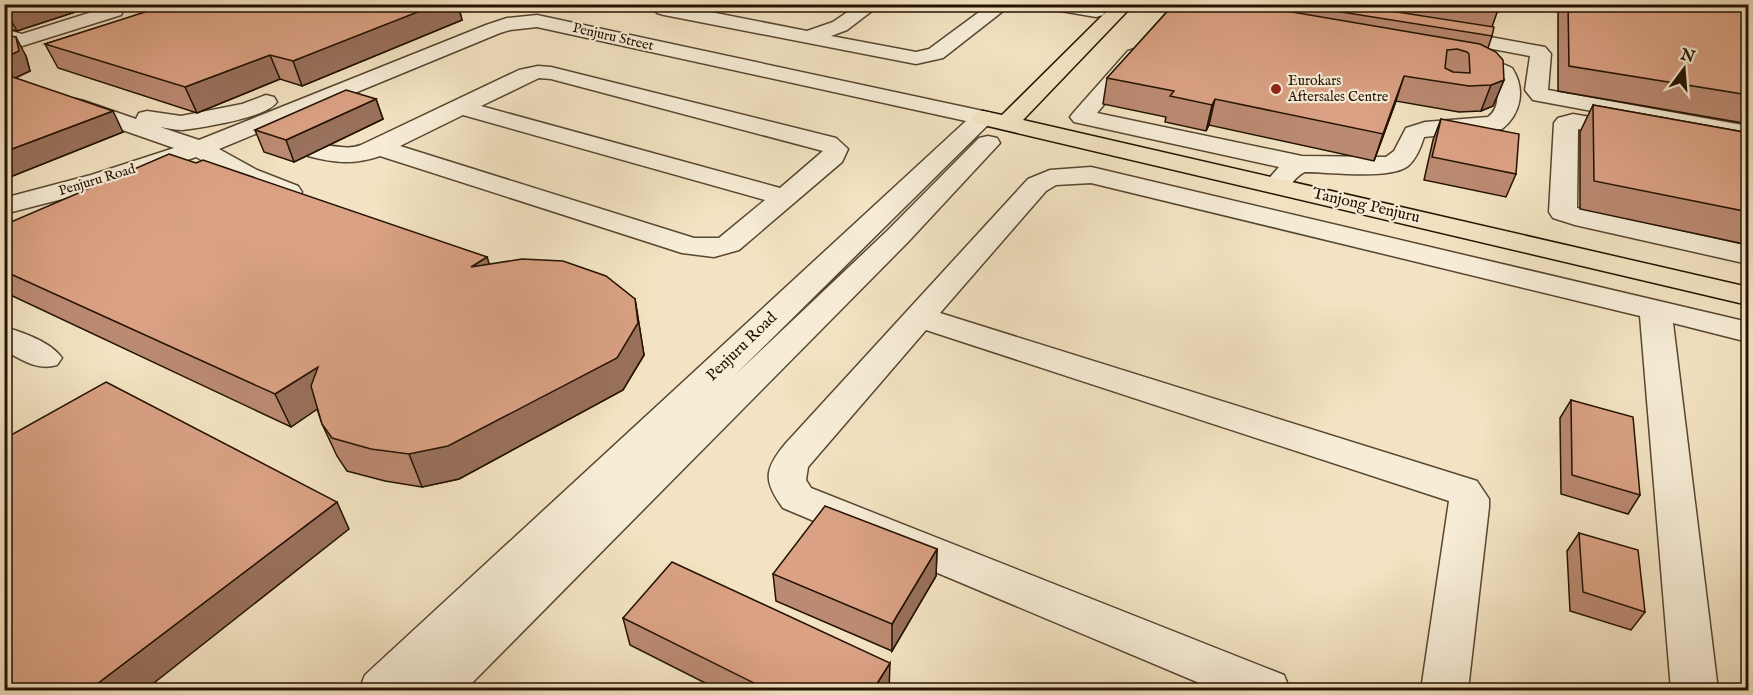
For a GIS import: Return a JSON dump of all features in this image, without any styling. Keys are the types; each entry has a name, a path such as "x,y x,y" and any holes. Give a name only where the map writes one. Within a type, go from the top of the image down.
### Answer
{"main road":[{"name":"Penjuru Road","path":"995,121 1125,4"},
{"name":"Penjuru Road","path":"995,121 1100,8"},
{"name":"Tanjong Penjuru","path":"995,121 1749,296"}],"street":[{"path":"4,35 22,40 114,11 89,4"},
{"path":"123,122 148,118 181,123 248,110 504,4"},
{"path":"698,16 722,4"},
{"path":"808,37 840,26 872,4"},
{"path":"664,9 916,58 936,54 1003,4"},
{"path":"1055,4 1100,8"},
{"name":"Penjuru Street","path":"215,150 248,130 493,29 537,21 995,121"},
{"path":"1432,33 1538,51 1541,54 1536,90 1541,95 1749,133"},
{"path":"1149,38 1082,117 1302,164 1389,165 1397,163 1404,157 1414,133 1425,129 1494,124 1506,114 1510,105 1510,96 1504,73 1501,70 1435,57"},
{"path":"317,151 347,158 364,154 378,147 460,107 527,75 538,72 551,73 827,143 836,149 833,157 729,244 714,248 692,247 378,147"},
{"path":"56,99 215,150 248,175 312,201"},
{"path":"460,107 785,197"},
{"name":"Penjuru Road","path":"381,690 995,121"},
{"name":"Penjuru Road","path":"434,690 898,237 995,121"},
{"path":"1749,152 1583,122 1567,122 1562,209 1575,217 1749,255"},
{"path":"248,130 278,139"},
{"path":"56,218 134,190 215,150"},
{"name":"Penjuru Road","path":"4,206 215,150"},
{"path":"1276,185 1292,168 1302,164"},
{"path":"1267,690 797,498 789,488 786,475 788,465 1037,185 1050,178 1091,175 1749,332"},
{"path":"1655,309 1695,690"},
{"path":"919,317 1462,491 1469,498 1469,507 1445,690"},
{"path":"4,337 45,358"}],"building":[{"path":"170,4 438,4 293,61 270,55 185,87 45,44"},
{"name":"Eurokars Aftersales Centre","path":"1174,4 1245,4 1480,44 1496,52 1503,60 1504,80 1491,85 1469,86 1404,76 1383,134 1215,99 1212,105 1170,96 1174,91 1107,78","holes":["1457,49 1467,52 1470,73 1453,72 1445,68 1447,50"]},
{"path":"1291,4 1346,4 1494,27 1492,36"},
{"path":"1447,4 1500,4 1498,12"},
{"path":"1568,4 1749,4 1749,95 1569,66"},
{"path":"4,34 16,37 19,51 4,58"},
{"path":"4,74 113,111 4,152"},
{"path":"346,90 376,99 286,140 255,130"},
{"path":"1593,105 1749,133 1749,212 1594,181"},
{"path":"1441,119 1519,134 1516,174 1432,157"},
{"path":"169,154 196,163 203,160 487,257 471,267 522,259 563,261 606,276 635,299 638,323 617,358 448,446 409,454 371,449 332,438 322,424 311,386 318,367 275,394 4,271 4,225"},
{"path":"106,382 337,502 89,690 4,690 4,439"},
{"path":"1571,400 1633,417 1640,495 1572,475"},
{"path":"825,506 937,549 892,624 773,574"},
{"path":"1579,533 1638,550 1645,612 1583,592"},
{"path":"672,562 890,663 873,690 768,690 623,618"}],"place":[{"name":"Eurokars Aftersales Centre","path":"1276,89"}]}
